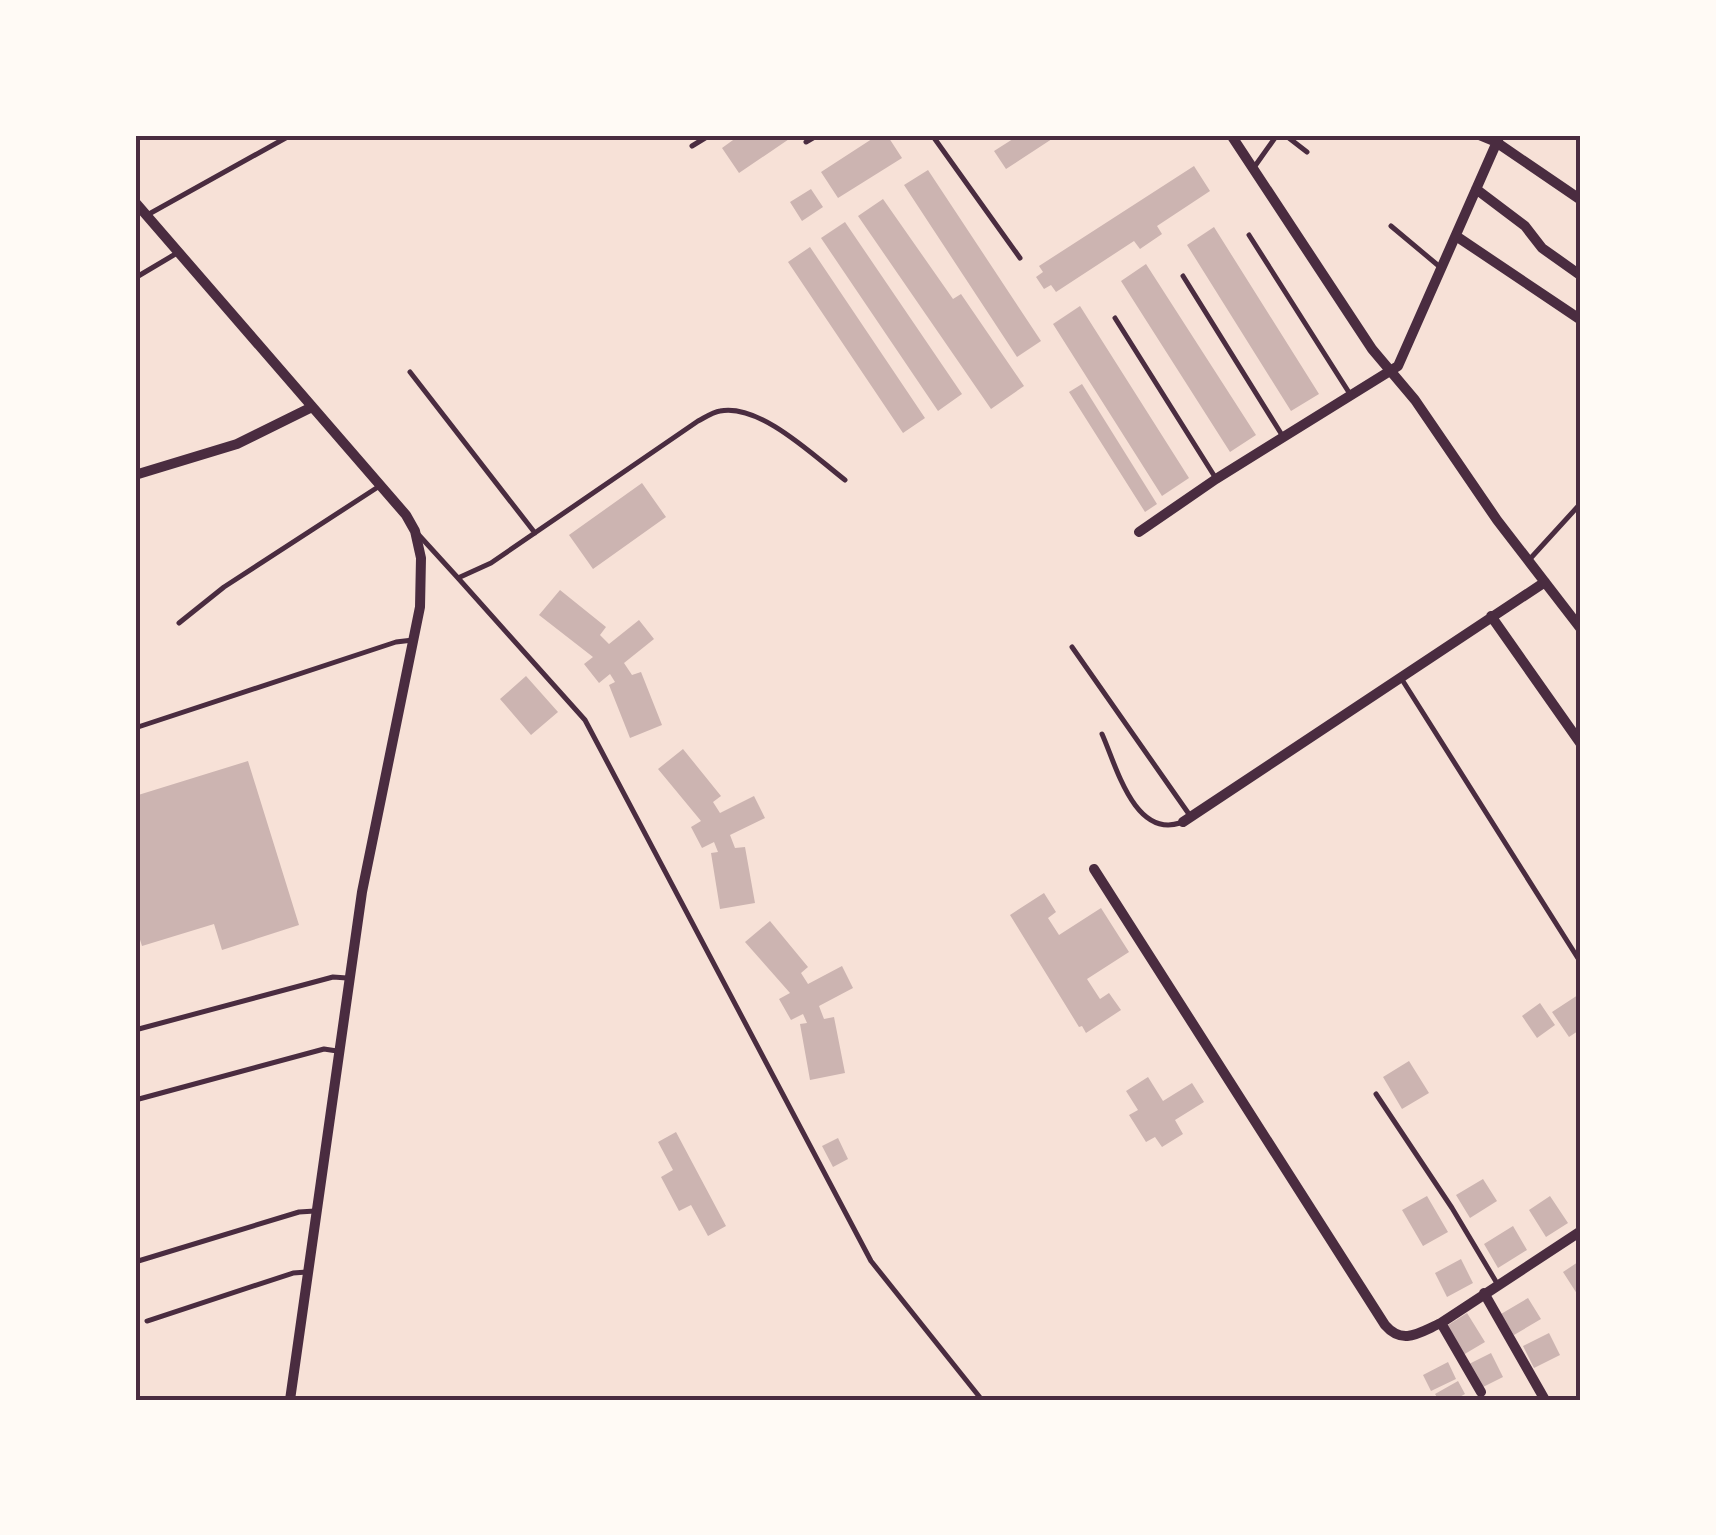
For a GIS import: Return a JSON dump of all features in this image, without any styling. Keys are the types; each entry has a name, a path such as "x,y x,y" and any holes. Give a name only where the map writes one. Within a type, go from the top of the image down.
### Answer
{"street":[{"path":"1231,135 1372,349 1415,400 1497,520 1581,628"},
{"path":"1478,135 1498,139 1581,200"},
{"path":"1140,532 1216,479 1390,373 1406,354 1498,139"},
{"path":"1476,190 1525,226 1542,248 1580,275"},
{"path":"135,202 380,486 415,531 421,558 420,607 362,892 290,1400"},
{"path":"1456,236 1581,320"},
{"path":"135,476 236,444 312,407"},
{"path":"1187,819 1545,582"},
{"path":"1491,616 1581,744"},
{"path":"1094,869 1393,1334 1408,1338 1442,1323 1581,1231"},
{"path":"1484,1294 1545,1400"},
{"path":"1442,1323 1481,1392"}],"lane":[{"path":"146,216 291,135"},
{"path":"692,146 710,135"},
{"path":"806,142 818,135"},
{"path":"932,135 1020,258"},
{"path":"1253,168 1277,135"},
{"path":"1285,135 1307,152"},
{"path":"1392,226 1442,269"},
{"path":"1249,235 1352,396"},
{"path":"135,278 177,253"},
{"path":"1183,276 1284,437"},
{"path":"1115,318 1216,479"},
{"path":"410,372 535,533"},
{"path":"458,578 491,563 698,421 720,410 753,414 845,480"},
{"path":"179,623 212,594 380,486"},
{"path":"1528,560 1581,503"},
{"path":"415,531 585,720 872,1261 982,1400"},
{"path":"135,728 396,642 413,640"},
{"path":"1072,647 1187,819 1171,826 1142,816 1102,734"},
{"path":"1400,676 1581,963"},
{"path":"135,1030 333,977 350,978"},
{"path":"139,1099 324,1049 340,1051"},
{"path":"1376,1094 1498,1285"},
{"path":"135,1262 299,1212 318,1210"},
{"path":"147,1321 292,1273 310,1272"}],"building":[{"path":"740,135 795,135 739,173 722,148"},
{"path":"878,135 887,135 902,158 838,198 821,172"},
{"path":"1019,135 1058,135 1006,169 994,151"},
{"path":"1194,166 1210,191 1157,226 1162,234 1140,249 1134,241 1056,292 1051,285 1044,289 1036,277 1043,272 1039,266"},
{"path":"928,170 1041,341 1017,357 904,185"},
{"path":"811,189 823,207 802,221 790,202"},
{"path":"883,199 953,299 961,294 1024,386 991,409 858,216"},
{"path":"845,222 962,394 938,411 821,238"},
{"path":"1214,227 1319,394 1291,411 1187,245"},
{"path":"810,247 925,418 903,433 788,262"},
{"path":"1146,264 1256,435 1230,452 1121,281"},
{"path":"1080,306 1189,478 1162,496 1053,324"},
{"path":"1082,384 1157,504 1145,512 1069,392"},
{"path":"642,483 666,517 593,569 569,535"},
{"path":"560,590 606,627 600,635 609,644 639,620 654,639 624,663 632,675 641,672 662,725 630,738 609,685 615,682 610,674 599,683 584,664 593,657 539,615"},
{"path":"526,676 558,712 531,735 500,699"},
{"path":"683,749 721,796 713,802 720,813 754,796 765,818 730,835 735,848 745,847 755,903 720,909 711,853 718,852 714,842 702,848 691,827 701,821 658,769"},
{"path":"248,761 299,925 222,950 214,924 142,946 135,924 135,796"},
{"path":"1044,893 1056,912 1048,918 1059,935 1101,908 1129,952 1087,979 1100,999 1109,993 1121,1010 1086,1033 1010,915"},
{"path":"770,921 808,967 801,973 808,984 842,966 853,988 819,1006 824,1019 834,1017 845,1073 810,1080 800,1024 807,1023 803,1014 791,1020 779,999 790,993 745,942"},
{"path":"1581,993 1581,1029 1569,1037 1552,1012"},
{"path":"1540,1003 1555,1025 1537,1038 1522,1016"},
{"path":"1409,1061 1429,1093 1402,1109 1383,1077"},
{"path":"1148,1077 1163,1101 1192,1083 1204,1102 1175,1120 1183,1134 1162,1147 1155,1137 1146,1142 1129,1115 1138,1110 1126,1091"},
{"path":"676,1132 726,1226 708,1236 691,1205 679,1211 661,1177 673,1170 658,1142"},
{"path":"838,1138 848,1159 833,1167 822,1146"},
{"path":"1483,1179 1497,1201 1470,1218 1456,1195"},
{"path":"1427,1196 1448,1232 1423,1246 1402,1210"},
{"path":"1550,1196 1568,1223 1546,1237 1529,1210"},
{"path":"1513,1226 1527,1250 1498,1268 1484,1244"},
{"path":"1461,1259 1473,1283 1447,1297 1435,1273"},
{"path":"1581,1260 1581,1300 1563,1272"},
{"path":"1528,1298 1541,1319 1514,1335 1501,1314"},
{"path":"1467,1313 1485,1342 1463,1355 1445,1327"},
{"path":"1549,1333 1560,1355 1534,1368 1523,1346"},
{"path":"1491,1353 1503,1377 1481,1388 1469,1364"},
{"path":"1448,1362 1456,1379 1431,1391 1423,1375"},
{"path":"1458,1381 1465,1394 1454,1400 1439,1400 1435,1394"}]}
